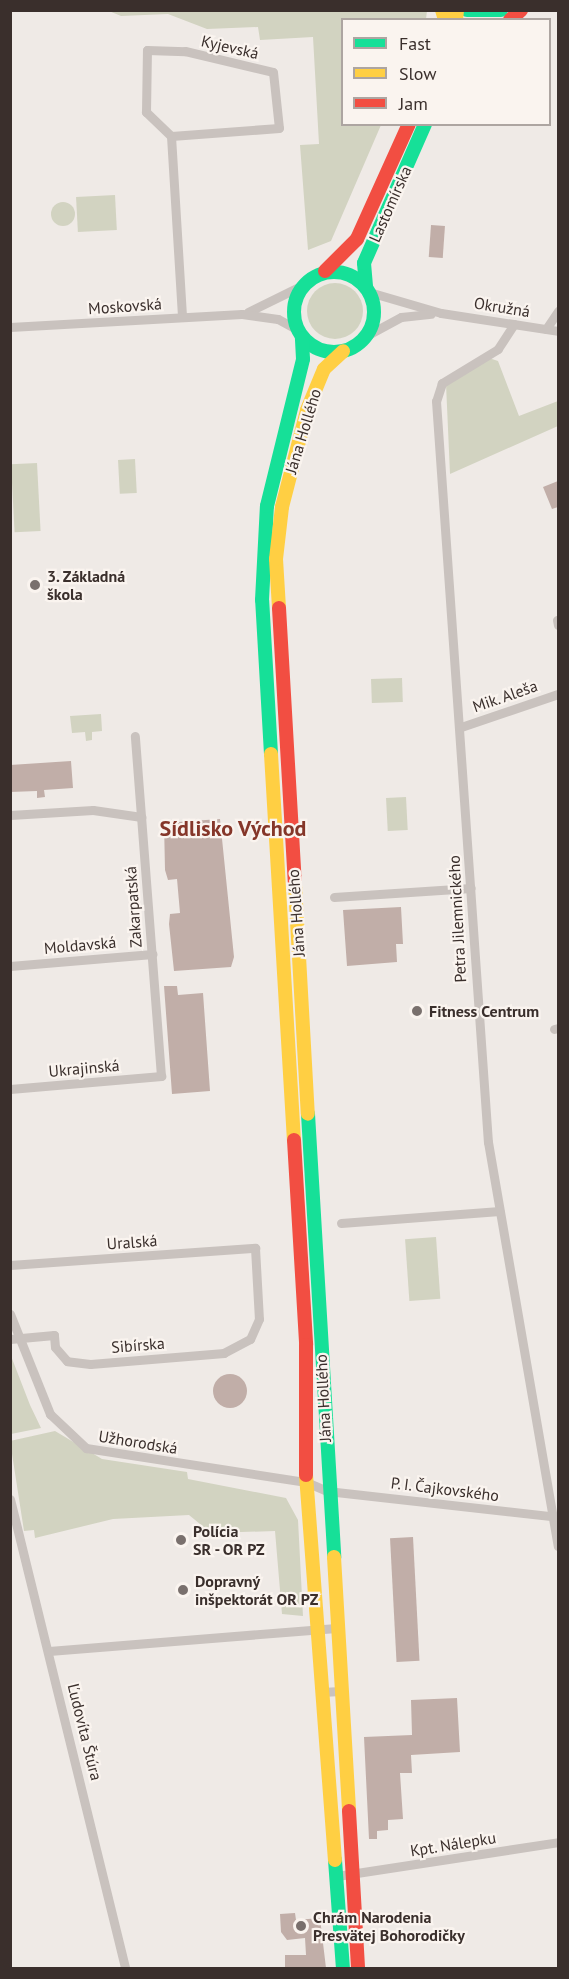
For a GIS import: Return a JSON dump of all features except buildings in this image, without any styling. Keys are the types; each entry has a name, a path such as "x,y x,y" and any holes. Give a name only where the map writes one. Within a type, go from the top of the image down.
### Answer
{"street":[{"path":"467,10 483,17 501,10"},
{"name":"Kyjevská","path":"147,50 185,51 249,70 273,72 279,128 171,136 146,112 147,50"},
{"path":"242,314 307,284 320,275 357,239 408,126 423,129"},
{"name":"Lastomírska","path":"367,289 364,263 423,129"},
{"path":"171,136 182,317"},
{"path":"320,275 348,272 367,289 441,313"},
{"path":"301,334 297,306 307,284"},
{"path":"364,337 373,315 367,289"},
{"path":"546,329 558,312"},
{"path":"242,314 284,320 318,350 343,351 401,317 441,313"},
{"name":"Okružná","path":"441,313 558,331"},
{"name":"Moskovská","path":"10,327 242,314"},
{"name":"Petra Jilemnického","path":"514,324 498,349 442,383 436,395 461,728 488,1142 557,1517 558,1545"},
{"name":"Jána Hollého","path":"301,334 303,359 267,506 262,568 306,1345 306,1482 343,1968"},
{"name":"Jána Hollého","path":"343,351 324,369 315,390 282,507 276,559 321,1344 327,1491 358,1968"},
{"path":"267,506 282,507"},
{"path":"267,684 282,683"},
{"name":"Mik. Aleša","path":"461,728 558,694"},
{"name":"Zakarpatská","path":"135,736 161,1076"},
{"path":"10,815 93,810 141,817"},
{"path":"334,897 471,888"},
{"name":"Moldavská","path":"10,966 152,954"},
{"name":"Ukrajinská","path":"10,1089 161,1076"},
{"path":"291,1088 306,1087"},
{"path":"340,1223 500,1211"},
{"name":"Uralská","path":"10,1265 255,1248 258,1325 242,1345"},
{"name":"Užhorodská","path":"10,1314 14,1338 58,1427 86,1448 306,1482"},
{"name":"Sibírska","path":"14,1338 54,1335 60,1354 77,1364 224,1353 242,1345"},
{"path":"306,1345 321,1344"},
{"path":"306,1482 327,1491"},
{"name":"P. I. Čajkovského","path":"327,1491 557,1517"},
{"name":"Ľudovíta Štúra","path":"11,1502 125,1968"},
{"path":"49,1651 336,1628"},
{"path":"321,1692 341,1691"},
{"name":"Kpt. Nálepku","path":"337,1876 558,1842"}],"green space":[{"path":"109,11 427,11 426,18 341,18 341,126 381,126 331,241 308,250 300,145 319,144 313,37 260,40 258,27 207,29 168,14 121,16"},
{"path":"115,195 117,230 78,232 76,197"},
{"path":"63,202 68,203 74,209 74,219 68,225 63,226 58,225 52,219 51,214 52,209 58,203"},
{"path":"330,283 340,283 355,291 361,300 363,311 361,322 355,331 340,339 330,339 319,334 312,327 307,316 307,306 312,295 319,288"},
{"path":"489,358 498,361 519,416 558,401 558,426 450,474 446,384"},
{"path":"135,459 137,493 120,494 118,460"},
{"path":"37,463 41,531 15,532 11,464"},
{"path":"402,678 403,702 372,703 371,679"},
{"path":"101,714 102,731 92,732 92,740 86,741 85,732 72,733 70,716"},
{"path":"406,797 408,830 388,831 386,798"},
{"path":"436,1237 440,1299 409,1301 405,1239"},
{"path":"11,1356 41,1428 11,1434"},
{"path":"55,1431 102,1459 187,1472 188,1479 286,1498 298,1520 303,1616 282,1614 275,1531 211,1533 189,1515 113,1519 35,1538 34,1530 24,1531 10,1441"}],"traffic: fast":[{"path":"467,10 501,10"},
{"path":"366,286 364,263 424,126"},
{"path":"334,272 349,275 362,284 371,297 374,312 371,327 362,340 349,349 334,352 319,349 306,340 297,327 294,312 297,297 306,284 319,275 334,272"},
{"path":"271,754 262,600 267,506 303,359 302,338"},
{"path":"308,1114 334,1557"},
{"path":"335,1860 343,1968"}],"traffic: slow":[{"path":"442,10 444,18"},
{"path":"456,18 457,10"},
{"path":"279,608 276,559 282,507 307,410 324,369 343,351"},
{"path":"271,754 294,1140"},
{"path":"295,885 308,1114"},
{"path":"306,1475 335,1860"},
{"path":"334,1557 349,1811"}],"traffic: jam":[{"path":"512,18 521,10"},
{"path":"325,271 357,239 408,126"},
{"path":"279,608 295,885"},
{"path":"294,1140 306,1345 306,1475"},
{"path":"349,1811 358,1968"}],"place":[{"name":"3. Základná škola","path":"35,585"},
{"name":"Fitness Centrum","path":"417,1011"},
{"name":"Polícia SR - OR PZ","path":"181,1540"},
{"name":"Dopravný inšpektorát OR PZ","path":"183,1590"},
{"name":"Chrám Narodenia Presvätej Bohorodičky","path":"301,1926"}],"district":[{"name":"Sídlisko Východ","path":"233,829"}]}
